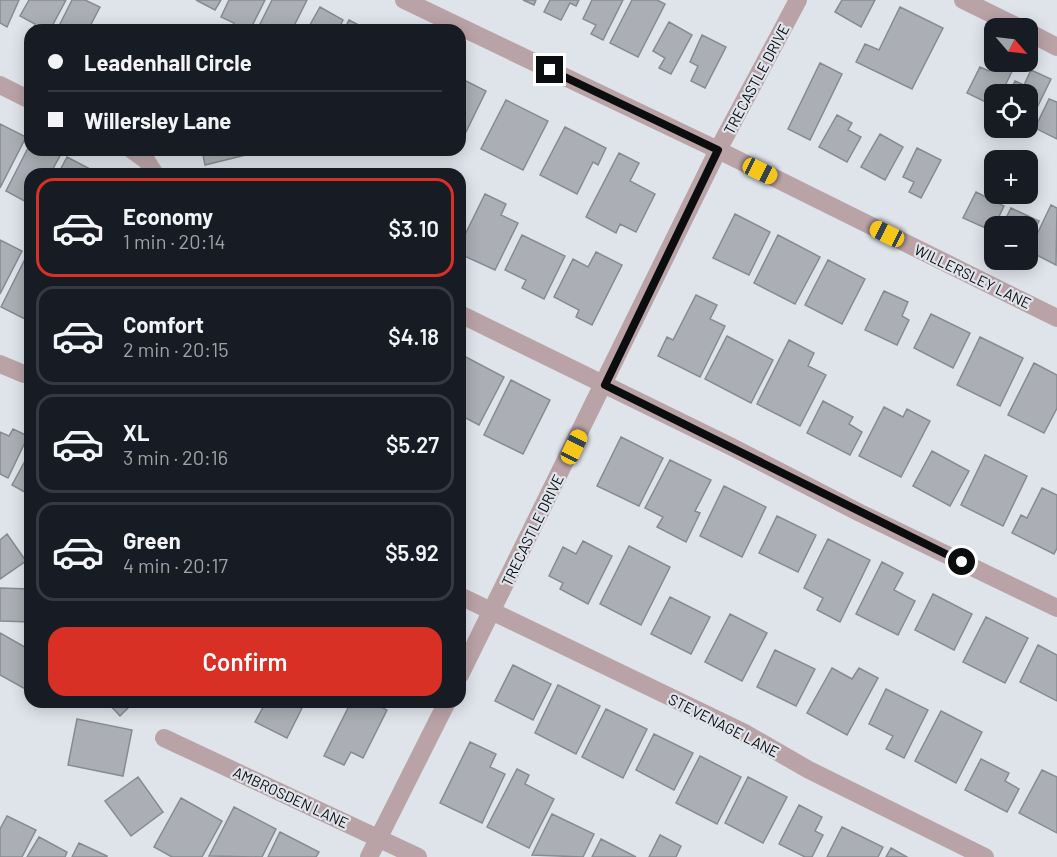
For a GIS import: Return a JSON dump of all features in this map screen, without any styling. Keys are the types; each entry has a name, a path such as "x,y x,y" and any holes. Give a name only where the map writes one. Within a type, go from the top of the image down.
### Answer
{"street":[{"name":"WILLERSLEY LANE","path":"404,0 454,24"},
{"name":"TRECASTLE DRIVE","path":"466,663 605,385 718,150 798,0"},
{"path":"963,0 1000,18"},
{"name":"WILLERSLEY LANE","path":"466,30 718,150 1057,318"},
{"path":"1038,37 1057,47"},
{"path":"0,85 24,97"},
{"path":"466,317 860,513 1057,608"},
{"path":"0,364 24,374"},
{"name":"STEVENAGE LANE","path":"466,599 743,732 809,770 986,857"},
{"path":"369,857 444,708"},
{"name":"AMBROSDEN LANE","path":"164,738 418,857"}],"building":[{"path":"0,0 19,0 7,27 0,23"},
{"path":"29,0 66,0 53,24 35,24 20,16"},
{"path":"72,0 85,0 100,7 91,24 60,24"},
{"path":"196,0 221,0 215,10"},
{"path":"229,0 265,0 253,24 233,24 221,17"},
{"path":"272,0 307,0 295,24 260,24"},
{"path":"523,0 536,0 534,5"},
{"path":"550,0 579,0 576,6 570,3 561,20 544,12"},
{"path":"592,0 623,0 603,40 591,34 596,25 583,19"},
{"path":"632,0 657,0 665,4 638,57 610,43"},
{"path":"842,0 875,0 861,27 835,12"},
{"path":"320,7 343,20 341,24 310,24"},
{"path":"900,7 943,28 912,89 856,62 865,44 879,50"},
{"path":"669,22 692,35 671,74 659,68 665,58 653,51"},
{"path":"702,35 726,47 705,88 691,81 698,66 690,62"},
{"path":"820,63 842,74 810,140 788,129"},
{"path":"980,67 984,69 984,72 1012,72 1006,84 984,84 984,101 967,93"},
{"path":"1030,72 1051,79 1038,106 1038,84 1024,84"},
{"path":"466,81 486,91 466,132"},
{"path":"1049,99 1057,102 1057,139 1038,130 1038,122"},
{"path":"506,100 548,121 523,170 481,149"},
{"path":"837,115 852,123 848,130 861,137 847,162 819,147"},
{"path":"0,124 24,136 24,141 0,188"},
{"path":"565,127 606,148 598,165 593,162 577,194 540,175"},
{"path":"880,134 903,147 885,180 861,167"},
{"path":"917,148 941,160 921,198 909,192 914,182 903,177"},
{"path":"619,153 639,163 630,181 655,194 636,232 620,224 616,233 586,217"},
{"path":"24,156 60,156 53,168 24,168 24,201 6,191"},
{"path":"203,156 242,156 205,165"},
{"path":"67,157 88,168 61,168"},
{"path":"976,192 984,196 984,204 1004,206 999,216 984,216 984,227 963,218"},
{"path":"485,194 506,204 501,215 518,223 495,270 466,257 466,233"},
{"path":"1051,205 1057,208 1056,265 1038,256 1038,232"},
{"path":"1011,208 1028,216 1007,216"},
{"path":"735,214 770,232 749,275 713,258"},
{"path":"522,235 565,256 544,299 522,288 526,280 505,270"},
{"path":"778,235 820,257 795,304 754,283"},
{"path":"0,240 22,251 0,294"},
{"path":"596,252 622,265 592,325 576,317 579,310 554,297 573,259 588,267"},
{"path":"828,260 865,279 842,324 805,305"},
{"path":"24,261 24,318 1,307"},
{"path":"884,291 908,302 902,316 909,320 897,345 865,330"},
{"path":"696,295 717,305 710,319 725,326 700,377 658,356 667,337 673,340"},
{"path":"931,314 970,333 953,368 914,348"},
{"path":"727,336 773,360 751,403 705,379"},
{"path":"980,337 1023,358 1000,406 957,385"},
{"path":"789,340 814,353 808,366 826,375 800,426 757,404"},
{"path":"466,357 504,377 479,425 466,418"},
{"path":"1034,363 1057,375 1057,408 1044,433 1008,415"},
{"path":"511,380 550,400 523,454 484,435"},
{"path":"823,401 853,417 849,424 862,432 850,455 807,433"},
{"path":"884,407 903,417 907,409 930,421 901,477 859,456"},
{"path":"13,429 24,434 24,444 8,478 0,474 0,432 9,436"},
{"path":"621,437 663,458 639,506 597,486"},
{"path":"932,451 969,471 950,506 913,486"},
{"path":"985,455 1027,476 1003,526 961,505"},
{"path":"670,460 711,480 695,511 700,513 686,542 657,527 663,517 645,508"},
{"path":"24,463 24,492 12,485"},
{"path":"724,486 766,507 742,557 700,536"},
{"path":"1042,488 1057,495 1057,548 1054,554 1012,533 1021,515 1027,518"},
{"path":"777,516 816,535 798,572 759,553"},
{"path":"7,534 24,558 24,562 0,579 0,540"},
{"path":"828,539 870,560 840,622 817,610 823,598 804,588"},
{"path":"583,541 612,556 588,604 560,589 563,583 549,576 563,547 576,554"},
{"path":"629,546 670,567 641,625 600,604"},
{"path":"882,562 903,573 894,590 915,601 898,635 856,614"},
{"path":"0,588 24,589 24,622 0,621"},
{"path":"933,594 972,614 954,650 915,630"},
{"path":"670,597 710,617 691,654 651,634"},
{"path":"730,614 767,633 742,681 705,662"},
{"path":"986,617 1028,638 1005,683 963,662"},
{"path":"0,633 24,647 24,688 0,675"},
{"path":"1038,645 1057,655 1057,701 1020,682"},
{"path":"775,650 815,669 796,706 757,687"},
{"path":"513,665 551,684 533,720 495,701"},
{"path":"832,668 852,679 859,668 878,678 847,735 807,713"},
{"path":"558,685 600,706 576,754 535,733"},
{"path":"886,689 928,710 904,758 886,749 893,736 869,724"},
{"path":"113,708 128,708 120,716"},
{"path":"263,708 302,708 287,738 255,722"},
{"path":"348,708 387,710 363,758 351,752 344,765 324,756"},
{"path":"606,709 647,729 623,778 582,757"},
{"path":"941,711 982,732 956,783 915,761"},
{"path":"77,719 132,730 123,776 68,765"},
{"path":"654,734 693,753 674,790 636,770"},
{"path":"470,742 496,754 490,767 505,774 482,823 440,803"},
{"path":"700,756 741,777 717,824 676,803"},
{"path":"981,759 1009,773 1005,781 1019,789 1007,812 965,790"},
{"path":"517,769 529,775 525,784 554,799 529,848 487,827"},
{"path":"1042,770 1057,777 1057,833 1019,813"},
{"path":"138,777 163,812 131,836 105,801"},
{"path":"748,777 787,797 763,843 725,823"},
{"path":"181,798 222,821 202,857 172,857 154,847"},
{"path":"799,805 822,817 815,831 823,835 812,857 805,857 779,844"},
{"path":"234,807 276,829 262,857 209,856"},
{"path":"552,814 594,834 583,857 532,855"},
{"path":"7,816 36,830 22,857 0,857 0,829"},
{"path":"842,827 883,847 878,857 827,857"},
{"path":"280,832 319,852 316,857 268,857"},
{"path":"660,835 681,846 676,857 649,857"},
{"path":"39,837 67,852 65,857 27,857"},
{"path":"601,839 636,857 592,857"},
{"path":"79,843 107,856 107,857 72,857"},
{"path":"891,848 907,857 886,857"}],"route":[{"path":"550,70 718,150 605,385 962,562"}]}
